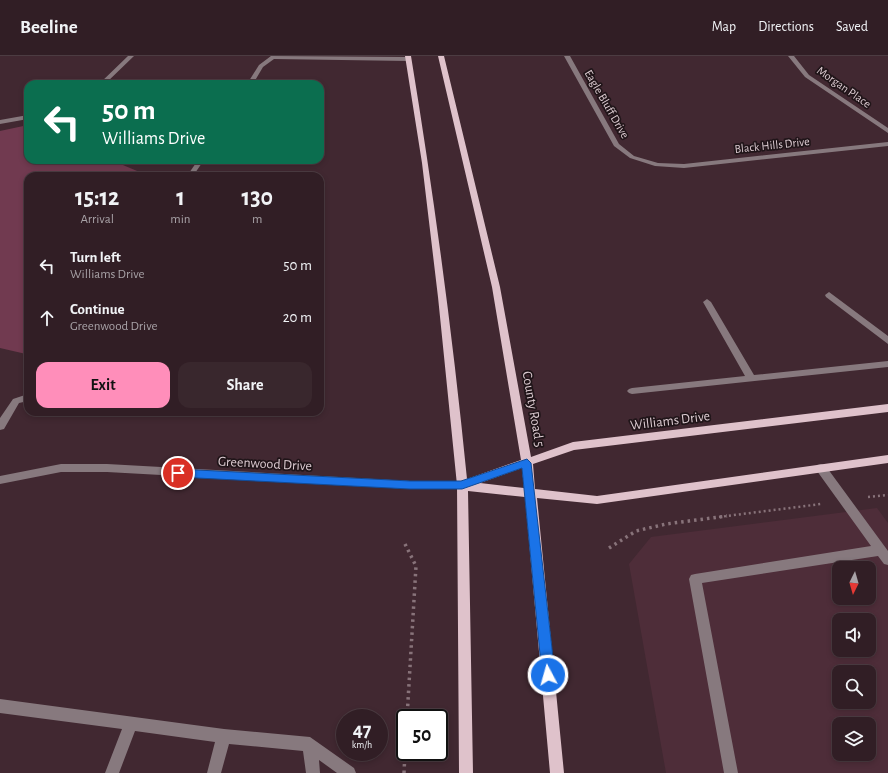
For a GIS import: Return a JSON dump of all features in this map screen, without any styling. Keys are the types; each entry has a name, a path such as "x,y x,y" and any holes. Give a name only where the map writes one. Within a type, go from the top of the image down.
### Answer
{"main road":[{"name":"County Road 5","path":"441,56 496,287 527,463 556,773"},
{"path":"408,58 425,163 442,297 462,485 466,773"},
{"name":"Williams Drive","path":"462,485 573,446 888,408"},
{"path":"530,493 597,500 888,460"},
{"name":"Greenwood Drive","path":"462,485 530,493"}],"street":[{"path":"106,80 131,56"},
{"name":"Eagle Bluff Drive","path":"567,56 616,145 632,157 658,165"},
{"name":"Morgan Place","path":"791,56 807,76 888,131"},
{"path":"252,80 261,66 273,57 408,58"},
{"path":"0,122 24,118"},
{"name":"Black Hills Drive","path":"658,165 684,166 888,144"},
{"path":"829,295 888,340"},
{"path":"707,302 750,378"},
{"path":"632,391 888,364"},
{"path":"0,426 16,400 24,398"},
{"name":"Greenwood Drive","path":"0,480 61,468 107,468 410,485 462,485"},
{"path":"731,773 695,579 884,555 821,468"},
{"path":"0,706 224,736 310,744 350,773"},
{"path":"112,773 131,724"},
{"path":"214,773 224,736"},
{"path":"310,744 313,773"}],"path":[{"path":"609,548 636,531 666,524 888,495"},
{"path":"405,544 416,566 408,709"},
{"path":"404,773 405,761"}],"shaded area":[{"path":"24,126 24,164 120,164 140,172 24,172 24,354 0,348 0,131"},
{"path":"877,508 888,523 888,773 666,773 629,564 651,537"}],"route":[{"path":"178,473 410,485 462,485 527,463 548,675"}]}
